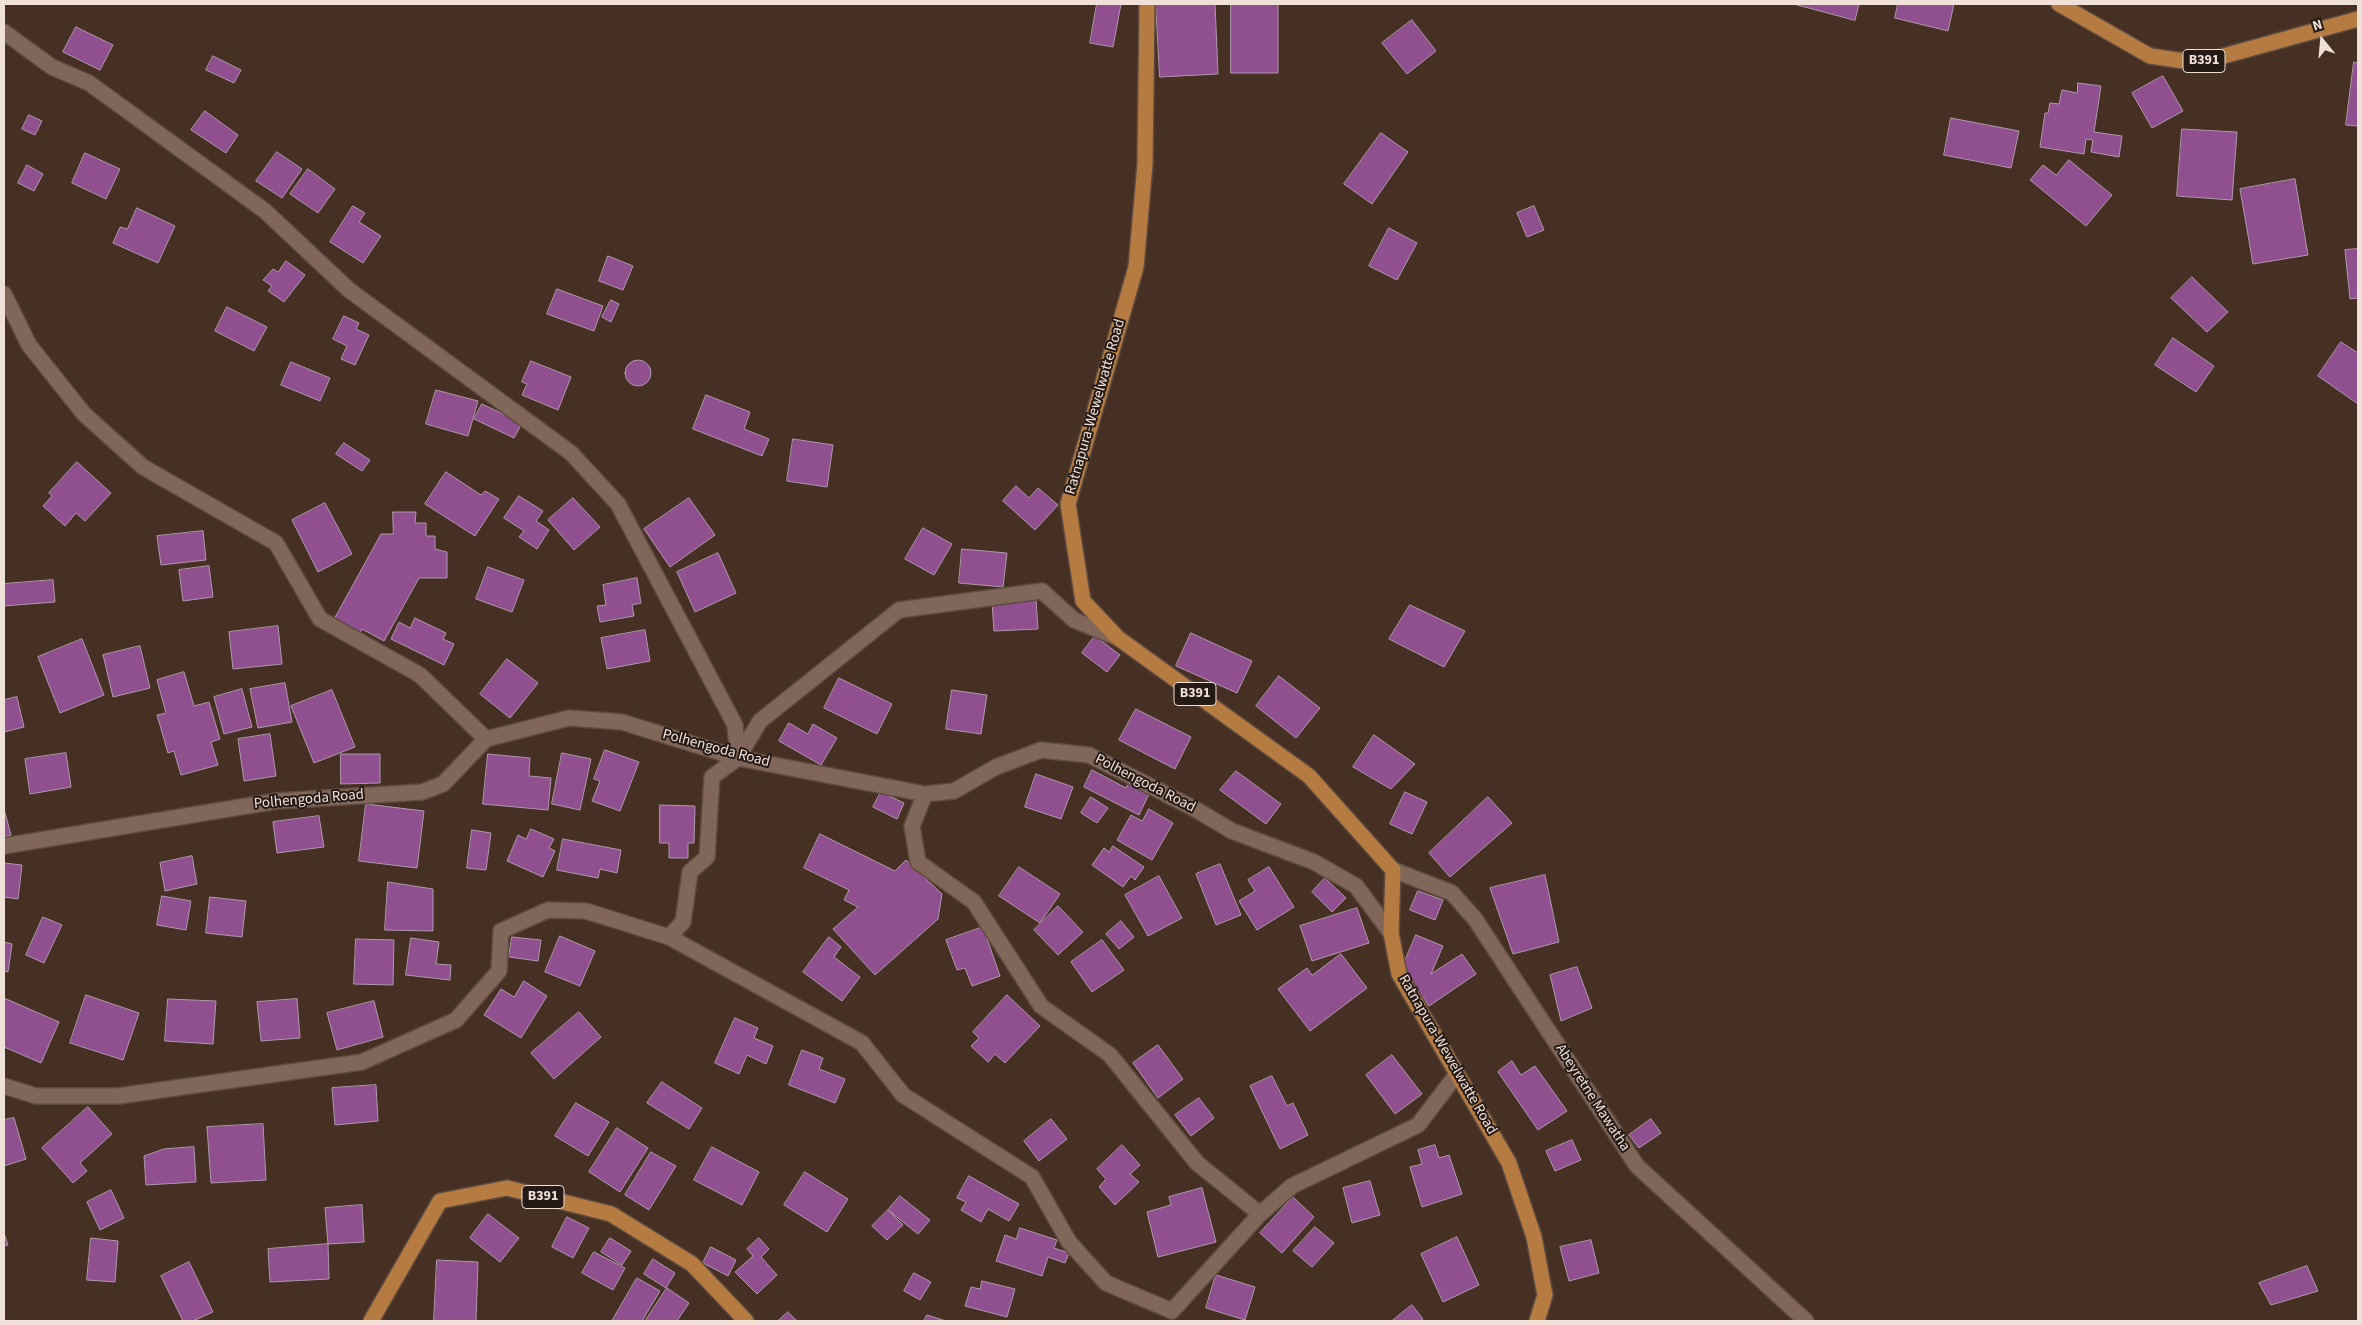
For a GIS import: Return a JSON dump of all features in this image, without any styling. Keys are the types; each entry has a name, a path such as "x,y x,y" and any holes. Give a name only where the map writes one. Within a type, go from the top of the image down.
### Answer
{"main road":[{"name":"Ratnapura-Wewelwatte Road","path":"1147,4 1145,164 1136,266 1068,504 1083,601 1118,638 1309,776 1393,870 1391,933 1399,974 1509,1163 1534,1237 1545,1295 1537,1321"},
{"name":"B391","path":"2059,4 2150,56 2198,63 2358,19"},
{"name":"B391","path":"371,1321 440,1201 507,1188 610,1214 692,1264 746,1321"}],"street":[{"path":"4,32 52,67 89,83 266,211 349,290 571,453 618,504 735,725 738,758"},
{"path":"4,294 29,345 92,420 143,467 276,543 320,619 420,675 486,739"},
{"path":"669,937 683,922 690,872 707,856 712,777 738,758 760,721 899,610 1042,591 1074,620 1118,638"},
{"name":"Polhengoda Road","path":"4,846 277,801 422,792 443,784 486,739 570,718 622,722 738,758 925,794 954,791 996,767 1041,750 1089,755 1195,809 1232,831 1314,862 1356,886 1391,933"},
{"path":"925,794 912,826 918,862 974,902 1041,1006 1110,1055 1196,1163 1260,1214"},
{"name":"Abeyretne Mawatha","path":"1393,870 1452,893 1475,919 1637,1166 1806,1321"},
{"path":"4,1086 36,1096 118,1096 362,1062 456,1020 499,971 501,931 548,910 586,911 669,937 862,1043 903,1095 1032,1177 1069,1242 1106,1283 1172,1311 1260,1214 1292,1186 1418,1125 1457,1074"}],"building":[{"path":"1097,4 1121,4 1113,47 1090,43"},
{"path":"1156,4 1215,4 1218,74 1160,77"},
{"path":"1231,4 1278,4 1278,73 1231,73"},
{"path":"1794,4 1859,4 1855,20"},
{"path":"1898,4 1954,4 1948,31 1895,18"},
{"path":"1412,20 1436,51 1407,74 1382,43"},
{"path":"76,27 113,45 100,70 63,52"},
{"path":"213,56 241,70 234,83 206,70"},
{"path":"2354,62 2358,63 2358,126 2346,125"},
{"path":"2163,76 2183,111 2152,128 2132,93"},
{"path":"2078,83 2101,86 2094,132 2122,136 2119,157 2091,152 2093,140 2086,139 2084,154 2040,147 2045,113 2048,113 2050,103 2059,104 2062,90 2077,93"},
{"path":"205,111 238,135 226,153 191,130"},
{"path":"29,115 42,121 35,135 22,129"},
{"path":"1951,118 2019,131 2011,168 1944,155"},
{"path":"2182,129 2237,132 2232,200 2177,196"},
{"path":"1381,133 1408,152 1372,204 1344,184"},
{"path":"277,152 302,169 282,198 256,181"},
{"path":"85,153 120,169 106,199 72,183"},
{"path":"2069,160 2112,195 2086,226 2030,180 2043,165 2056,175"},
{"path":"27,165 43,174 34,191 18,183"},
{"path":"308,169 335,189 318,213 290,194"},
{"path":"2295,179 2308,255 2253,264 2240,189"},
{"path":"353,206 365,213 359,222 381,236 363,263 330,242"},
{"path":"1534,206 1544,230 1527,237 1517,213"},
{"path":"137,208 175,226 158,263 113,243 120,227 127,229"},
{"path":"1389,228 1417,243 1397,280 1369,266"},
{"path":"2358,249 2358,298 2350,299 2345,250"},
{"path":"608,256 633,266 623,290 599,281"},
{"path":"286,261 305,275 284,302 268,291 272,286 263,280 273,269 278,272"},
{"path":"2192,277 2228,312 2207,332 2171,298"},
{"path":"557,289 603,306 594,331 547,314"},
{"path":"611,300 619,304 611,322 602,317"},
{"path":"227,307 267,327 254,351 215,331"},
{"path":"344,316 359,323 356,329 369,335 355,365 341,359 347,346 333,339"},
{"path":"2173,338 2214,366 2196,392 2155,365"},
{"path":"2341,342 2358,353 2358,404 2318,376"},
{"path":"638,360 647,364 651,373 647,382 638,386 629,382 625,373 629,364"},
{"path":"531,361 571,377 558,410 522,395 527,384 522,382"},
{"path":"291,362 330,378 320,401 281,385"},
{"path":"436,390 478,401 468,436 426,424"},
{"path":"706,395 750,412 744,429 769,439 762,456 693,429"},
{"path":"482,404 522,423 514,438 474,419"},
{"path":"793,439 833,445 827,487 787,481"},
{"path":"344,443 370,460 362,471 336,454"},
{"path":"77,462 111,493 85,521 76,513 65,526 43,506 52,496 49,493"},
{"path":"446,472 481,495 485,491 499,499 475,536 425,504"},
{"path":"1016,486 1029,498 1038,488 1058,505 1035,530 1003,501"},
{"path":"519,496 543,511 536,521 549,530 537,549 519,537 524,531 504,518"},
{"path":"573,498 600,527 574,550 548,520"},
{"path":"689,498 715,535 670,567 644,529"},
{"path":"325,503 352,554 318,572 292,520"},
{"path":"393,512 416,512 415,523 426,523 426,536 435,536 435,549 447,552 447,578 419,578 384,641 362,629 359,636 333,621 381,534 393,534"},
{"path":"923,528 952,544 934,575 905,559"},
{"path":"203,531 206,560 161,565 157,536"},
{"path":"962,549 1007,553 1003,587 959,583"},
{"path":"718,553 736,593 695,612 677,572"},
{"path":"209,566 213,597 183,601 179,570"},
{"path":"488,567 524,580 512,612 476,599"},
{"path":"637,578 641,603 632,605 634,616 600,622 597,606 606,605 603,585"},
{"path":"53,580 55,602 4,606 4,584"},
{"path":"1036,600 1038,629 994,631 992,603"},
{"path":"1410,605 1465,631 1444,667 1389,639"},
{"path":"415,618 446,633 443,639 454,644 444,665 391,639 399,622 410,628"},
{"path":"278,626 282,664 233,669 229,632"},
{"path":"645,630 650,661 607,669 601,638"},
{"path":"1191,633 1252,661 1237,693 1176,666"},
{"path":"1095,636 1120,655 1107,672 1082,653"},
{"path":"82,639 104,695 60,713 38,657"},
{"path":"140,646 150,688 113,697 103,655"},
{"path":"507,659 538,683 510,718 480,694"},
{"path":"184,672 194,706 209,702 220,739 211,742 218,765 181,775 174,751 168,753 157,715 166,713 157,680"},
{"path":"1279,676 1320,708 1296,738 1256,706"},
{"path":"839,678 892,704 877,734 824,708"},
{"path":"285,683 292,722 258,728 250,689"},
{"path":"242,689 252,727 224,734 214,697"},
{"path":"332,690 355,747 314,763 291,706"},
{"path":"952,690 987,695 981,734 946,729"},
{"path":"17,697 24,727 4,732 4,700"},
{"path":"1136,709 1191,737 1175,769 1119,740"},
{"path":"789,723 808,734 813,724 837,738 821,765 779,741"},
{"path":"270,734 276,776 244,781 238,739"},
{"path":"1374,735 1415,764 1391,789 1353,767"},
{"path":"605,750 639,762 620,811 592,801 600,781 594,779"},
{"path":"66,753 71,787 30,794 25,759"},
{"path":"562,753 591,759 580,810 552,804"},
{"path":"341,754 380,754 380,783 341,784"},
{"path":"488,754 530,758 529,776 551,778 548,810 483,804"},
{"path":"1092,770 1126,788 1128,784 1149,794 1139,815 1084,787"},
{"path":"1236,771 1281,804 1266,824 1220,790"},
{"path":"1036,774 1073,787 1061,819 1025,807"},
{"path":"881,792 904,803 897,819 873,807"},
{"path":"1405,792 1427,802 1412,834 1390,824"},
{"path":"1091,797 1108,808 1097,823 1081,813"},
{"path":"1488,797 1512,823 1450,877 1429,853"},
{"path":"366,804 424,811 417,868 359,861"},
{"path":"660,805 695,806 694,843 688,843 688,858 669,858 669,843 660,843"},
{"path":"4,809 11,835 4,837"},
{"path":"1149,809 1173,823 1152,860 1117,840 1131,815 1142,821"},
{"path":"319,816 324,847 277,853 273,822"},
{"path":"531,829 554,839 549,848 555,851 543,877 507,861 518,835 526,839"},
{"path":"472,830 491,833 486,870 467,868"},
{"path":"820,834 895,871 906,860 942,894 938,919 875,975 833,929 858,907 844,900 849,890 804,868"},
{"path":"563,839 621,850 617,873 600,869 598,878 557,870"},
{"path":"1113,846 1144,867 1135,880 1131,876 1123,887 1092,865 1104,848 1109,852"},
{"path":"192,856 197,884 165,891 160,863"},
{"path":"4,863 22,865 18,899 4,897"},
{"path":"1220,864 1241,915 1216,925 1196,874"},
{"path":"1019,867 1060,894 1040,923 999,896"},
{"path":"1269,867 1294,907 1257,930 1239,901 1255,891 1248,880"},
{"path":"1545,875 1559,942 1513,954 1490,888"},
{"path":"1159,876 1182,918 1148,936 1125,895"},
{"path":"1325,878 1346,898 1332,912 1312,892"},
{"path":"388,882 433,889 433,931 385,930"},
{"path":"1418,891 1443,900 1435,920 1410,910"},
{"path":"162,896 191,901 186,930 157,925"},
{"path":"210,897 246,901 242,937 206,933"},
{"path":"1058,906 1083,932 1058,955 1034,930"},
{"path":"1357,908 1369,943 1312,961 1300,926"},
{"path":"43,917 62,925 44,963 26,955"},
{"path":"1121,921 1134,937 1119,949 1106,934"},
{"path":"983,927 1000,976 972,986 965,968 957,970 946,940"},
{"path":"1416,935 1443,946 1431,974 1462,954 1476,974 1429,1006 1402,968"},
{"path":"560,936 595,951 580,986 545,972"},
{"path":"512,937 541,940 538,961 509,957"},
{"path":"829,937 841,947 834,957 860,977 842,1001 803,972"},
{"path":"411,938 439,942 436,964 451,965 450,980 406,975"},
{"path":"356,939 394,940 393,985 354,984"},
{"path":"1102,940 1124,970 1092,992 1071,962"},
{"path":"4,942 12,944 8,972 4,971"},
{"path":"1341,954 1367,988 1310,1031 1278,989 1307,968 1312,975"},
{"path":"1577,967 1592,1008 1561,1021 1550,975"},
{"path":"524,981 547,996 521,1038 484,1015 501,989 514,997"},
{"path":"86,995 139,1013 123,1060 70,1043"},
{"path":"1007,995 1040,1026 1005,1063 995,1054 988,1062 971,1046 979,1038 973,1032"},
{"path":"4,998 59,1022 41,1063 4,1047"},
{"path":"168,999 216,1001 213,1044 165,1041"},
{"path":"297,999 300,1038 261,1041 257,1002"},
{"path":"374,1001 383,1037 337,1050 327,1013"},
{"path":"579,1012 601,1037 554,1079 531,1053"},
{"path":"735,1018 758,1028 754,1038 773,1046 766,1064 747,1055 739,1074 715,1063"},
{"path":"1158,1045 1183,1079 1158,1098 1133,1063"},
{"path":"802,1050 823,1058 819,1069 845,1079 835,1103 789,1085"},
{"path":"1392,1055 1422,1094 1395,1114 1366,1075"},
{"path":"1512,1061 1521,1075 1535,1066 1567,1111 1538,1130 1498,1072"},
{"path":"1272,1076 1287,1106 1293,1103 1308,1135 1280,1149 1250,1086"},
{"path":"662,1082 702,1108 689,1129 647,1103"},
{"path":"376,1085 378,1121 335,1125 332,1088"},
{"path":"1199,1098 1214,1118 1191,1136 1175,1115"},
{"path":"576,1103 609,1122 588,1156 555,1136"},
{"path":"88,1107 112,1134 80,1163 87,1171 73,1183 42,1148"},
{"path":"14,1118 26,1159 4,1166 4,1120"},
{"path":"1051,1119 1067,1139 1039,1161 1024,1141"},
{"path":"1651,1119 1661,1133 1639,1148 1629,1135"},
{"path":"263,1124 266,1180 211,1183 207,1127"},
{"path":"617,1128 648,1148 620,1192 589,1172"},
{"path":"1572,1140 1581,1160 1555,1171 1546,1151"},
{"path":"1122,1145 1140,1165 1130,1174 1139,1182 1115,1205 1099,1187 1106,1179 1097,1169"},
{"path":"1435,1145 1439,1158 1449,1155 1462,1194 1422,1207 1410,1167 1422,1164 1418,1150"},
{"path":"194,1147 196,1182 146,1185 144,1156 164,1149"},
{"path":"712,1147 759,1172 742,1205 694,1180"},
{"path":"651,1152 676,1166 649,1210 625,1195"},
{"path":"805,1172 848,1199 827,1232 784,1205"},
{"path":"969,1176 1019,1204 1009,1221 988,1209 981,1222 961,1210 966,1202 957,1198"},
{"path":"1370,1181 1380,1215 1352,1223 1343,1188"},
{"path":"1202,1188 1216,1242 1158,1257 1147,1212 1171,1205 1169,1197"},
{"path":"111,1190 124,1218 100,1230 87,1202"},
{"path":"900,1196 930,1220 918,1234 888,1210"},
{"path":"1293,1197 1314,1217 1282,1253 1260,1233"},
{"path":"362,1205 364,1242 328,1244 325,1208"},
{"path":"888,1210 903,1225 887,1240 872,1226"},
{"path":"488,1214 519,1238 500,1262 470,1238"},
{"path":"567,1217 589,1228 573,1258 552,1247"},
{"path":"1315,1227 1334,1243 1312,1267 1293,1251"},
{"path":"1020,1228 1057,1240 1054,1248 1069,1253 1065,1263 1048,1257 1042,1276 996,1261 1005,1235 1016,1239"},
{"path":"4,1233 8,1245 4,1246"},
{"path":"1457,1237 1479,1285 1443,1302 1421,1254"},
{"path":"91,1238 118,1241 115,1282 87,1280"},
{"path":"610,1238 631,1251 622,1265 601,1252"},
{"path":"759,1238 769,1249 761,1257 777,1275 757,1294 735,1272 753,1256 747,1249"},
{"path":"1591,1240 1599,1273 1569,1281 1560,1247"},
{"path":"328,1244 329,1279 270,1282 268,1249"},
{"path":"711,1247 736,1260 728,1276 703,1263"},
{"path":"594,1252 625,1268 613,1290 582,1273"},
{"path":"653,1259 675,1273 666,1288 644,1274"},
{"path":"437,1260 478,1262 476,1321 434,1321"},
{"path":"189,1262 213,1312 193,1321 183,1321 161,1276"},
{"path":"2307,1266 2318,1291 2271,1305 2259,1283"},
{"path":"914,1273 931,1282 920,1300 904,1291"},
{"path":"1216,1275 1255,1287 1245,1320 1206,1308"},
{"path":"637,1278 660,1291 642,1321 612,1321"},
{"path":"982,1281 1015,1289 1007,1317 965,1306 971,1287 980,1289"},
{"path":"667,1288 689,1303 677,1321 646,1320"},
{"path":"1412,1305 1423,1319 1419,1321 1392,1321"},
{"path":"788,1312 797,1321 778,1321"},
{"path":"927,1315 946,1321 924,1321"}]}
